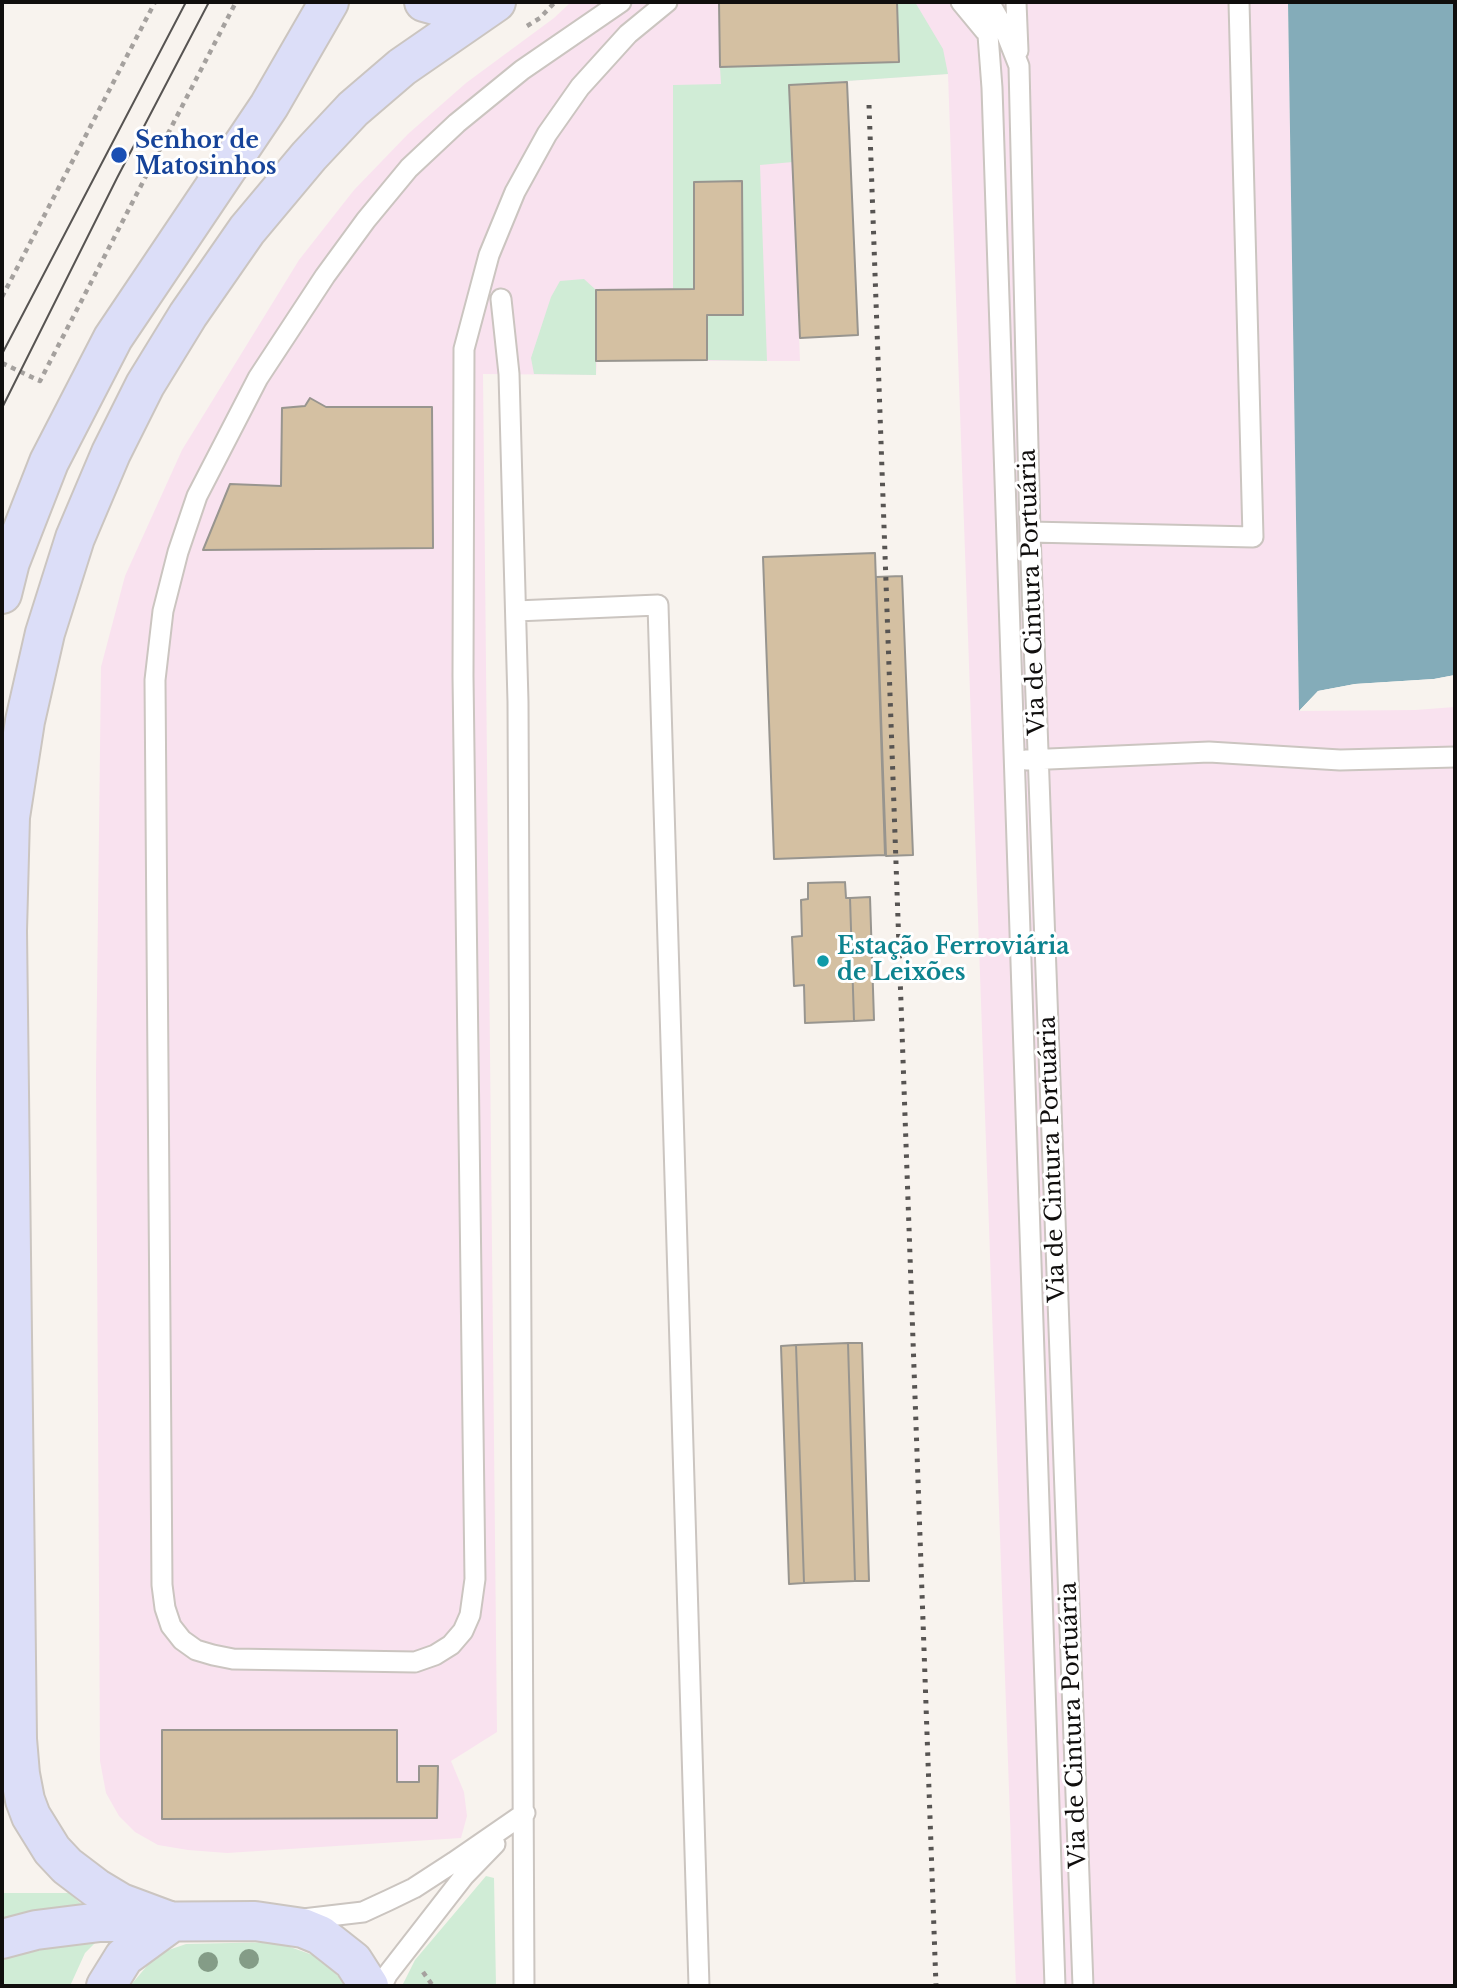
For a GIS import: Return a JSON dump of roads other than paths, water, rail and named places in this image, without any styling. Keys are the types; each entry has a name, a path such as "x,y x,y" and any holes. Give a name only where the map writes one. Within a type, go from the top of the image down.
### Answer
{"main road":[{"path":"2,594 10,562 49,462 113,338 269,106 329,2"},
{"path":"424,2 449,9 488,2"},
{"path":"172,1922 121,1903 67,1866 52,1850 31,1816 20,1774 17,1739 7,931 10,817 25,721 45,633 75,538 111,453 145,385 188,315 247,230 309,156 353,109 402,66 496,2"},
{"path":"2,1939 36,1930 100,1922 255,1921 303,1928 320,1935 353,1961 369,1986"},
{"path":"106,1986 124,1957 172,1922"}],"lane":[{"path":"616,4 522,71 457,123 409,168 366,219 258,378 203,484 177,552 163,611 155,680 162,1585 164,1608 171,1626 182,1640 197,1650 214,1656 233,1659 415,1662 435,1655 451,1644 463,1630 470,1615 475,1579 463,676 464,349 489,255 515,192 547,134 580,87 628,34 667,2"},
{"path":"961,2 988,35"},
{"name":"Via de Cintura Portuária","path":"980,2 988,35 992,88 1055,1986"},
{"path":"987,2 988,35"},
{"name":"Via de Cintura Portuária","path":"987,2 1004,28 1019,66 1030,532 1083,1986"},
{"path":"1016,2 1019,66"},
{"path":"1030,532 1253,537 1239,2"},
{"path":"501,299 509,374 518,716 524,1986"},
{"path":"516,611 658,605 699,1986"},
{"path":"1015,760 1209,752 1340,760 1455,757"},
{"path":"255,1921 316,1919 363,1912 414,1888 525,1813"},
{"path":"383,1986 387,1975 464,1876 525,1813"}],"water":[{"path":"1288,2 1455,2 1455,675 1434,679 1355,684 1318,691 1299,711"}],"tram line":[{"path":"2,354 186,2"},
{"path":"2,408 209,2"}],"railway":[{"path":"869,105 936,1986"}],"place":[{"name":"Senhor de Matosinhos","path":"119,155"},
{"name":"Estação Ferroviária de Leixões","path":"823,961"}]}
